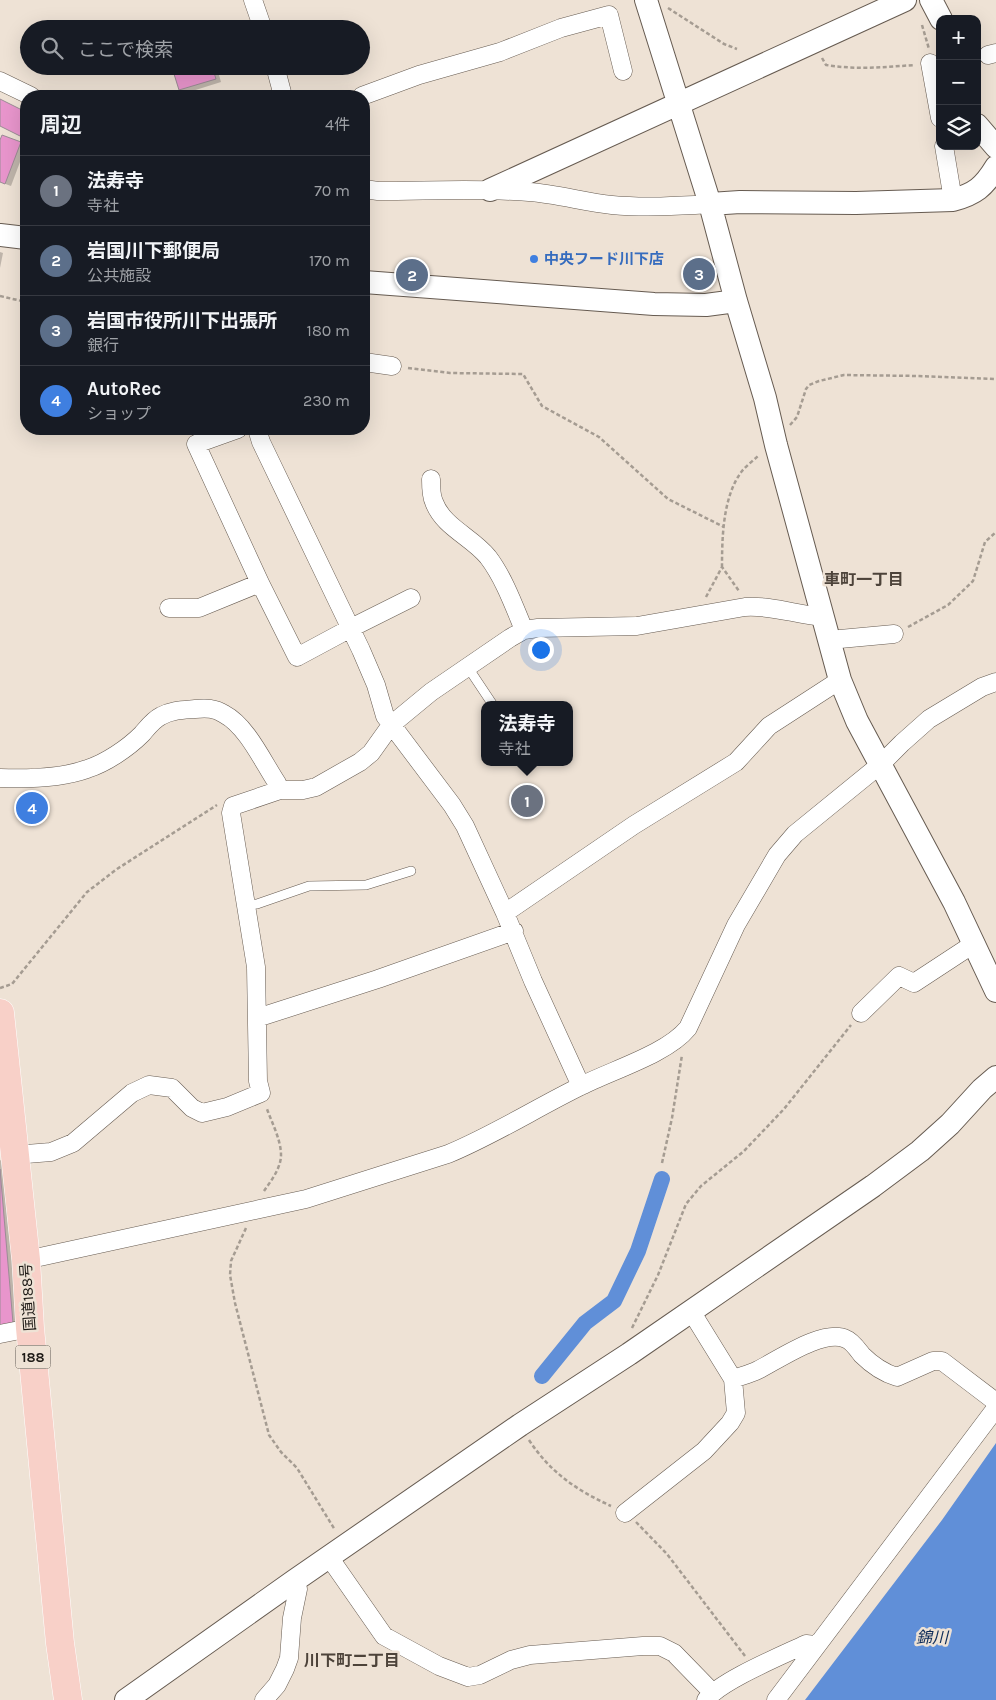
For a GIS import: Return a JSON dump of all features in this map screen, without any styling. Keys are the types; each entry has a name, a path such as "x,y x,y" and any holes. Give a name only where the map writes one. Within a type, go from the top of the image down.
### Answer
{"highway":[{"name":"国道188号","path":"0,1013 26,1260 30,1328 60,1643 68,1700"}],"street":[{"path":"253,0 260,20"},
{"path":"490,190 905,0"},
{"path":"931,0 939,15"},
{"path":"656,3 679,104 710,204 765,398 840,680 858,721 974,944 996,991"},
{"path":"370,93 419,75 500,52 561,28 609,16 623,71"},
{"path":"930,63 938,105"},
{"path":"277,75 281,90"},
{"path":"0,81 20,91"},
{"path":"981,130 996,147"},
{"path":"945,150 953,200"},
{"path":"370,189 433,192 490,190 547,194 610,205 630,206 740,202 856,203 953,200 967,196 979,189 996,167"},
{"path":"0,235 20,237"},
{"path":"370,282 654,304 706,305 736,301"},
{"path":"370,363 392,366"},
{"path":"221,435 196,444 260,583 297,657 411,598"},
{"path":"259,435 376,685 385,716 452,804 464,826 506,913 533,981 581,1086"},
{"path":"431,479 433,502 440,514 450,525 480,548 489,559 505,588 524,630"},
{"path":"169,608 199,608 260,583"},
{"path":"14,1155 51,1152 73,1143 132,1093 149,1085 172,1088 192,1108 202,1113 227,1107 261,1093 258,1081 256,967 231,813 233,806 280,790 303,790 316,787 360,762 371,753 391,725 431,692 467,666 524,630 538,628 637,626 744,607 768,607 806,616 824,617"},
{"path":"829,640 894,634"},
{"path":"506,913 634,825 736,762 769,726 840,680"},
{"path":"26,1260 306,1199 448,1154 469,1145 581,1086 653,1053 681,1036 688,1028 736,925 777,855 795,834 881,764 929,720 982,687 996,682"},
{"path":"0,778 56,776 87,770 123,749 161,716 174,711 210,708 224,714 237,724 280,790"},
{"path":"257,1018 378,979 514,931"},
{"path":"861,1014 899,976 914,983 974,944"},
{"path":"126,1700 520,1425 629,1354 873,1186 920,1151 950,1124 982,1089 996,1077"},
{"path":"625,1513 704,1451 730,1424 736,1414 732,1379 691,1311"},
{"path":"0,1334 30,1328"},
{"path":"732,1379 756,1371 807,1344 837,1336 847,1339 864,1357 886,1374 897,1377 933,1362 942,1361 996,1402"},
{"path":"776,1700 815,1645 996,1408"},
{"path":"337,1552 384,1636 440,1666 468,1677 480,1676 511,1660 530,1655 660,1646 674,1653 709,1696 754,1669 806,1644 815,1645"},
{"path":"264,1700 277,1685 288,1658 292,1618 298,1589 294,1581"}],"lane":[{"path":"467,666 490,701"},
{"path":"246,905 257,904 309,886 366,885 411,871"}],"path":[{"path":"656,3 724,44 738,49"},
{"path":"814,42 826,65 876,68 930,63"},
{"path":"0,296 20,301"},
{"path":"392,366 450,373 523,374 542,406 599,437 668,499 724,527"},
{"path":"702,614 701,605 722,567 724,527 735,483 743,470 797,418 809,385 844,376 996,378"},
{"path":"894,634 948,605 973,581 985,542 996,532"},
{"path":"722,567 744,600 744,607"},
{"path":"0,988 12,984 87,892 117,869 218,805 233,806"},
{"path":"629,1354 629,1335 658,1275 686,1204 700,1186 744,1151 784,1109 839,1038 861,1014"},
{"path":"662,1163 672,1118 683,1047 681,1036"},
{"path":"261,1093 276,1133 281,1156 276,1173 253,1210 231,1261 230,1275 269,1435 281,1452 297,1468 337,1552"},
{"path":"520,1425 539,1454 563,1478 586,1495 625,1513 667,1554 754,1669"}],"water":[{"name":"錦川","path":"996,1443 996,1700 805,1700 942,1520"}],"building":[{"path":"174,75 215,75 216,79 179,90"},
{"path":"0,99 20,109 20,136 0,126"},
{"path":"2,135 20,142 5,184 0,182 0,140"},
{"path":"0,1169 13,1323 0,1326"}],"waterway":[{"path":"542,1376 585,1323 614,1301 638,1251 662,1179"}],"place":[{"name":"中央フード川下店","path":"534,259"},
{"name":"岩国市役所川下出張所","path":"699,274"},
{"name":"岩国川下郵便局","path":"412,275"},
{"name":"法寿寺","path":"527,801"},
{"name":"AutoRec","path":"32,808"}],"district":[{"name":"車町一丁目","path":"864,579"},
{"name":"川下町二丁目","path":"352,1660"}]}
